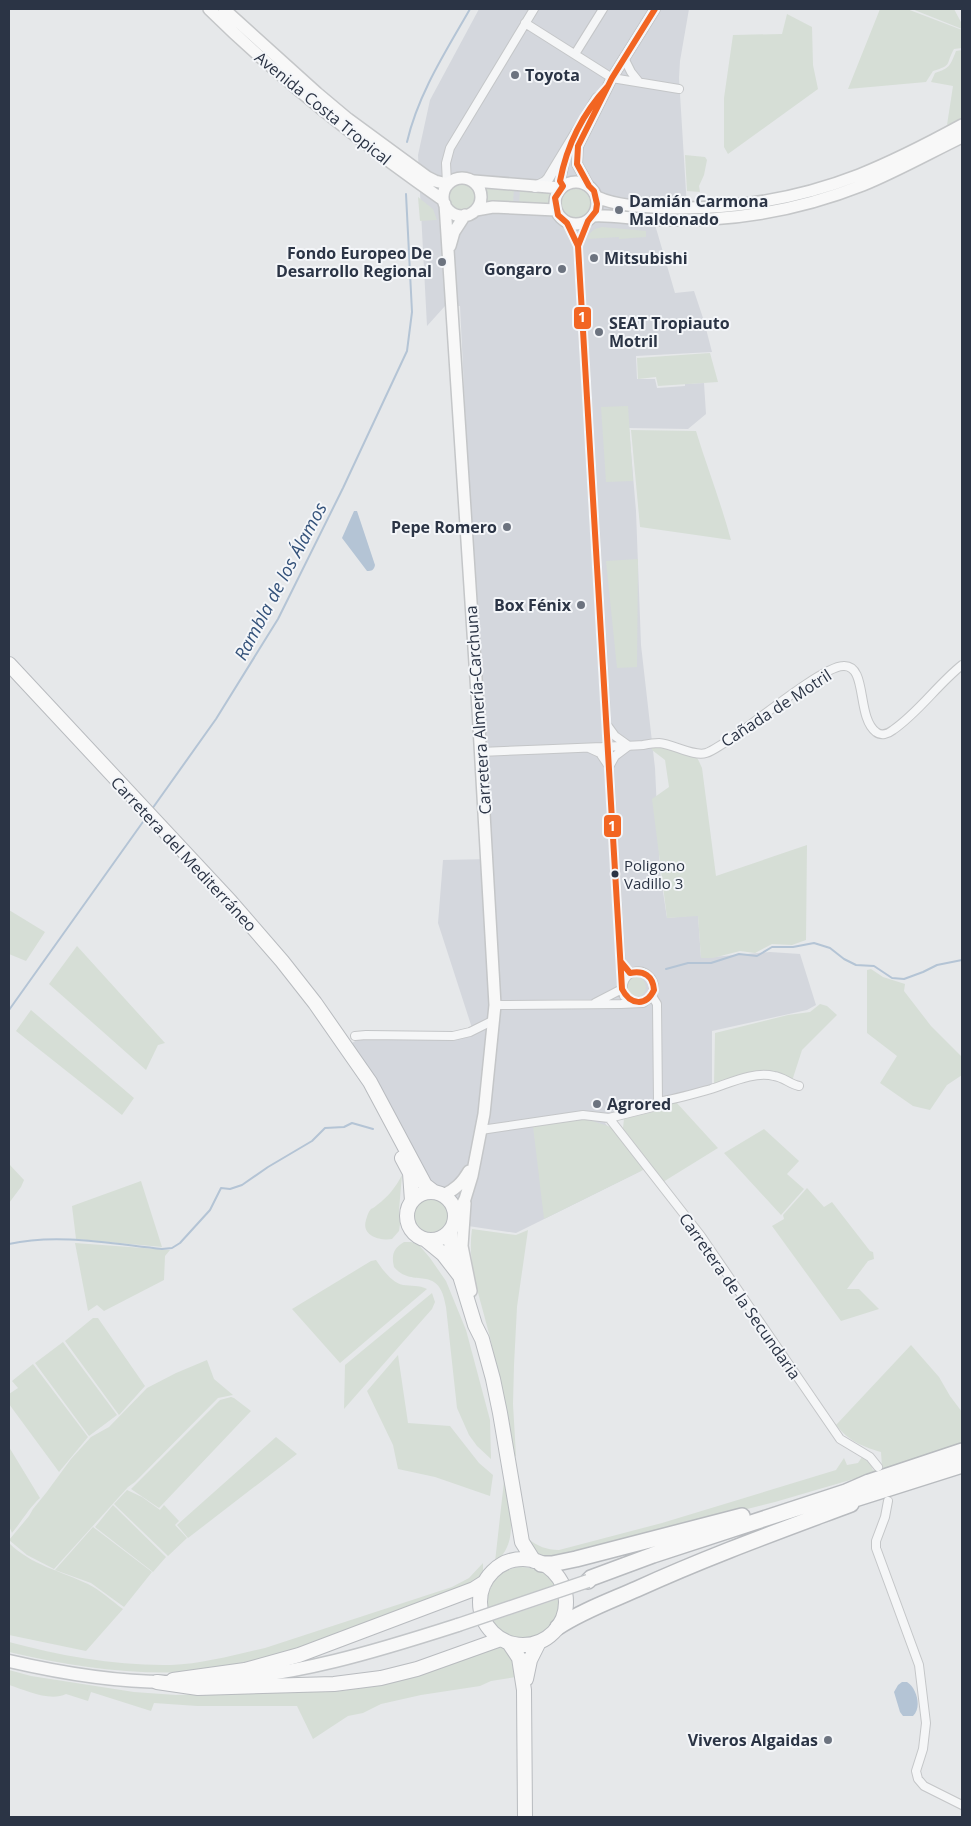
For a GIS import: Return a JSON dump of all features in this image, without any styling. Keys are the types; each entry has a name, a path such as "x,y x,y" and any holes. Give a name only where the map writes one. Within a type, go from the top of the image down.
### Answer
{"highway":[{"name":"Carretera del Mediterráneo","path":"9,664 230,901 282,961 315,1003 370,1082 425,1185 438,1194"},
{"name":"Carretera del Mediterráneo","path":"349,1053 410,1173 412,1201"},
{"path":"157,1682 198,1688 334,1684 381,1678 417,1669 505,1641 529,1645 550,1636 558,1627 564,1616 566,1604 564,1592 556,1575 537,1562 522,1542 493,1379 482,1339 475,1325 460,1276 452,1252 452,1206 438,1194 426,1193 418,1196 408,1208 408,1222 415,1234 426,1240 443,1254 460,1276"},
{"path":"426,1240 440,1239 453,1225"},
{"path":"588,1582 648,1566 866,1490 962,1452"},
{"path":"525,1817 524,1690 519,1658 505,1641 491,1631 484,1620 480,1607 485,1582 493,1571 504,1564 524,1559 552,1564 576,1559 866,1490 962,1465"},
{"path":"558,1627 571,1618 655,1581 748,1542 851,1504 866,1490"},
{"path":"504,1564 514,1543 515,1508"},
{"path":"157,1682 245,1670 299,1655 466,1592 485,1582"},
{"path":"524,1690 530,1660 539,1642"}],"main road":[{"name":"Avenida Costa Tropical","path":"209,9 265,61 342,127 444,202"},
{"name":"Avenida Costa Tropical","path":"224,9 348,119 427,177 447,184"},
{"path":"596,197 610,202 687,208 775,199 810,192 860,175 962,125"},
{"path":"562,187 555,198 556,210 562,220 567,223 582,224 591,219 608,215 656,220 728,218 783,209 864,184 962,137"},
{"path":"556,210 493,207 476,210 465,215 453,213 444,202 443,192 447,184 452,180 463,177 474,181 535,187 562,187 576,182 589,186 596,197 598,204 591,219"},
{"path":"474,181 481,192 480,204 476,210"},
{"name":"Carretera Almería-Carchuna","path":"444,202 446,244 449,253 495,1005 486,1101 472,1176 465,1199"},
{"name":"Carretera Almería-Carchuna","path":"449,253 454,232 465,215"},
{"path":"438,1194 455,1189 473,1166"},
{"path":"453,1225 465,1199"},
{"path":"465,1199 462,1246 469,1285 481,1323 482,1339"},
{"path":"9,1661 78,1676 157,1682 199,1682 267,1676 310,1668 379,1650 588,1582"}],"street":[{"path":"447,184 446,169 450,148 534,9"},
{"path":"575,54 603,9"},
{"path":"535,187 548,179 655,9"},
{"path":"525,23 575,54 610,82 639,82 679,89"},
{"path":"624,58 639,82"},
{"path":"589,186 577,164 577,154 582,137 598,109 610,82"},
{"path":"562,187 560,181 566,151"},
{"path":"427,177 438,174 446,169"},
{"path":"578,246 591,219"},
{"path":"567,223 578,246 622,987 624,996 634,1003"},
{"name":"Cañada de Motril","path":"480,752 629,746 657,743 700,754 708,753 737,735 811,682 827,672 843,666 851,667 859,678 864,713 872,729 878,734 885,734 892,731 912,715 962,665"},
{"path":"606,724 615,736 629,746 618,752 608,767"},
{"path":"587,747 596,744 602,739 606,724"},
{"path":"587,747 600,753 608,767"},
{"path":"622,962 630,973"},
{"path":"495,1005 594,1004 643,1003 652,996 654,985 648,974 637,971 630,973 625,978 622,987 594,1004"},
{"path":"652,996 657,1004 658,1102"},
{"path":"355,1036 453,1036 470,1032 494,1020"},
{"path":"480,1130 583,1116 610,1118 653,1107 658,1102 709,1090 749,1077 776,1076 790,1084 799,1086"},
{"name":"Carretera de la Secundaria","path":"610,1118 701,1236 840,1439 870,1457 878,1467"},
{"path":"888,1501 885,1517 876,1541 876,1548 918,1665 926,1722 923,1749 916,1771 918,1779 924,1786 962,1805"}],"shaded area":[{"path":"479,9 689,9 679,78 687,208 651,211 675,293 694,291 712,352 636,356 637,379 655,379 657,388 704,383 706,414 688,429 629,428 636,511 641,645 655,768 660,872 667,918 698,915 701,958 770,952 800,954 816,1005 807,1010 712,1031 712,1090 665,1098 605,1123 641,1171 516,1233 468,1226 427,1185 350,1044 368,1034 451,1034 472,1028 438,923 443,860 490,859 486,743 469,490 460,306 445,306 427,326 418,155 430,100"},
{"path":"880,9 907,9 962,30 962,48 954,49 948,64 933,71 926,82 848,89"},
{"path":"912,9 954,9 962,24 962,29"},
{"path":"787,14 812,27 813,65 818,89 728,154 724,147 724,98 733,35 782,34"},
{"path":"962,50 962,118 947,125 953,86 931,82 935,73 949,66 956,51"},
{"path":"685,155 705,157 707,160 704,175 699,186 700,192 687,191"},
{"path":"462,182 472,186 476,196 472,206 462,210 452,206 448,196 452,186"},
{"path":"483,185 514,188 513,203 485,204 486,195"},
{"path":"520,189 553,191 550,206 519,204"},
{"path":"576,189 587,193 591,204 587,215 576,219 565,215 561,204 565,193"},
{"path":"418,197 433,209 437,220 420,221"},
{"path":"602,227 646,231 646,237 587,239 589,234"},
{"path":"710,353 718,382 658,386 656,377 638,379 637,358"},
{"path":"628,406 633,481 606,482 601,407"},
{"path":"631,430 696,431 731,540 640,527"},
{"path":"638,559 637,667 617,668 606,561"},
{"path":"651,746 686,752 696,757 699,761 702,768 716,876 807,845 806,940 792,945 772,944 755,953 740,951 713,958 701,958 698,916 667,918 652,799 669,787 665,760 652,750"},
{"path":"9,910 45,932 26,961 9,954"},
{"path":"77,946 165,1043 158,1045 146,1070 49,984"},
{"path":"871,969 883,977 905,984 904,991 931,1026 962,1057 962,1075 947,1085 930,1110 913,1106 880,1083 897,1056 867,1033 867,970"},
{"path":"636,977 643,980 646,987 643,994 636,997 629,994 626,987 629,980"},
{"path":"820,1004 827,1006 837,1015 802,1050 792,1081 774,1071 764,1071 714,1085 715,1033 788,1015 810,1012"},
{"path":"31,1010 134,1098 122,1115 16,1031"},
{"path":"676,1102 718,1148 663,1182 623,1128 624,1119 657,1111 665,1105"},
{"path":"586,1119 614,1128 644,1167 643,1170 544,1219 533,1126"},
{"path":"764,1129 799,1161 787,1174 804,1189 781,1215 724,1153"},
{"path":"9,1164 24,1180 9,1203"},
{"path":"402,1175 399,1231 392,1239 377,1238 366,1230 365,1225 368,1213 388,1195"},
{"path":"141,1181 162,1247 76,1239 72,1206"},
{"path":"807,1188 824,1207 832,1202 870,1251 873,1252 874,1259 868,1261 847,1289 859,1289 879,1309 841,1321 772,1226 784,1219 783,1215"},
{"path":"431,1198 438,1199 444,1203 448,1209 448,1223 444,1229 438,1233 431,1234 424,1233 418,1229 414,1223 413,1216 414,1209 418,1203 424,1199"},
{"path":"472,1229 516,1235 528,1230 517,1307 513,1404 516,1456 512,1457 495,1359 472,1267"},
{"path":"404,1242 419,1245 430,1258 446,1281 466,1330 490,1420 491,1459 477,1446 469,1435 457,1408 443,1293 438,1285 431,1281 409,1277 394,1267 394,1252"},
{"path":"75,1243 170,1250 165,1256 164,1280 104,1311 97,1305 88,1311"},
{"path":"376,1260 395,1282 427,1289 340,1363 292,1309 371,1261"},
{"path":"432,1293 435,1302 432,1309 344,1409 345,1365"},
{"path":"93,1318 98,1318 145,1386 119,1415 65,1341"},
{"path":"63,1342 117,1415 89,1436 35,1363"},
{"path":"911,1345 939,1377 962,1412 962,1444 874,1473 775,1502 565,1555 542,1557 538,1555 528,1539 542,1547 559,1550 662,1523 836,1470 844,1458 847,1465 858,1463 862,1457 870,1463 873,1470 882,1467 881,1452 856,1442 836,1425"},
{"path":"398,1355 408,1423 450,1426 479,1463 493,1475 490,1496 435,1477 398,1469 393,1445 367,1391"},
{"path":"207,1360 214,1379 233,1395 218,1398 128,1487 54,1569 27,1555 9,1540 71,1459 91,1437 109,1427 147,1388"},
{"path":"33,1364 88,1437 59,1472 9,1404 9,1394 18,1388 12,1381"},
{"path":"231,1397 251,1411 159,1508 131,1489 220,1400"},
{"path":"276,1437 297,1454 188,1538 177,1525"},
{"path":"9,1447 40,1498 12,1533 9,1526"},
{"path":"504,1481 509,1502 510,1535 508,1545 503,1554 495,1562"},
{"path":"127,1490 142,1497 160,1510 164,1505 179,1521 175,1525 187,1538 168,1556 114,1504"},
{"path":"113,1505 166,1557 153,1572 95,1527"},
{"path":"93,1527 152,1572 124,1607 91,1583 55,1570"},
{"path":"9,1543 27,1557 92,1586 123,1609 86,1651 9,1635"},
{"path":"483,1563 483,1574 477,1581 329,1638 231,1668 175,1673 119,1670 63,1663 9,1652 9,1642 69,1656 130,1664 171,1665 206,1661 265,1648 452,1587 469,1578"},
{"path":"519,1567 540,1571 549,1577 555,1586 487,1608 489,1593 495,1581 505,1572"},
{"path":"558,1599 558,1612 553,1623 545,1631 535,1636 524,1638 512,1636 501,1631 492,1621"},
{"path":"492,1648 503,1648 512,1656 516,1677 491,1681 480,1686 421,1695 381,1704 363,1713 348,1716 313,1739 297,1706 197,1706 154,1703 151,1711 91,1692 88,1701 66,1694 53,1697 45,1696 9,1685 9,1670 31,1676 134,1692 176,1695 341,1691 382,1685 422,1675"}],"water":[{"path":"354,511 357,511 375,565 371,570 367,571 342,538"},
{"path":"902,1682 907,1682 916,1693 918,1703 913,1716 903,1716 900,1712 894,1692"}],"waterway":[{"name":"Rambla de los Álamos","path":"407,142 425,90 470,9"},
{"name":"Rambla de los Álamos","path":"152,809 216,719 278,619 343,488 407,351 412,312 406,194"},
{"name":"Rambla de los Álamos","path":"9,1010 145,819"},
{"path":"666,969 688,963 711,963 739,954 757,956 772,947 793,947 814,943 830,948 844,959 856,965 874,966 892,978 904,979 937,965 962,960"},
{"path":"9,1244 47,1239 66,1239 162,1249 172,1248 180,1243 210,1210 221,1188 230,1189 242,1185 312,1141 325,1128 344,1127 352,1123 373,1129"}],"transit line":[{"name":"1","path":"578,246 588,221 596,211 597,204 594,191 589,186 577,164 578,146 612,78 655,9"},
{"name":"1","path":"608,86 591,107 577,130 563,167 560,181 563,186 555,198 558,215 567,223 578,246 622,989 634,1001 638,1002 647,999 654,990 650,978 640,972 630,973 621,962"}],"place":[{"name":"Toyota","path":"515,75"},
{"name":"Damián Carmona Maldonado","path":"619,210"},
{"name":"Mitsubishi","path":"594,258"},
{"name":"Fondo Europeo De Desarrollo Regional","path":"442,262"},
{"name":"Gongaro","path":"562,269"},
{"name":"SEAT Tropiauto Motril","path":"599,332"},
{"name":"Pepe Romero","path":"507,527"},
{"name":"Box Fénix","path":"581,605"},
{"name":"Poligono Vadillo 3","path":"615,874"},
{"name":"Agrored","path":"597,1104"},
{"name":"Viveros Algaidas","path":"828,1740"}]}
